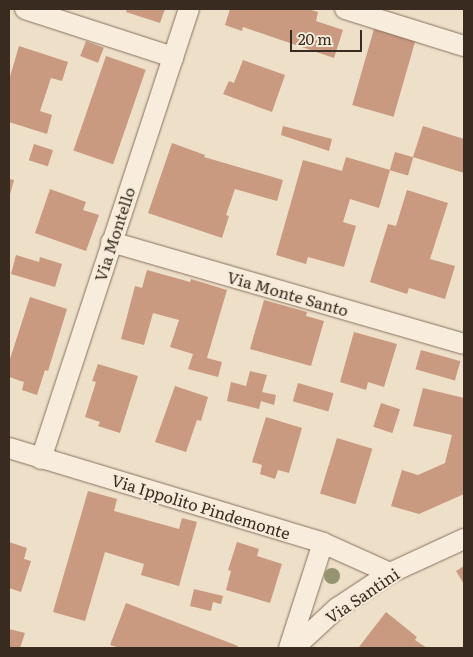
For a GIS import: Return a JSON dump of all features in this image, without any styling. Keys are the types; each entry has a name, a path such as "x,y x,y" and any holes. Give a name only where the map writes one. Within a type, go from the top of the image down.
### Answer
{"street":[{"path":"25,9 174,57"},
{"name":"Via Montello","path":"41,459 189,9"},
{"path":"345,9 464,46"},
{"name":"Via Monte Santo","path":"111,242 464,344"},
{"name":"Via Ippolito Pindemonte","path":"9,448 323,542 390,573"},
{"name":"Via Santini","path":"294,648 337,608 390,573 464,539"},
{"name":"Via Santini","path":"289,648 323,542"}],"building":[{"path":"127,9 165,9 160,23 126,12"},
{"path":"230,9 308,9 318,12 316,21 343,30 334,58 243,27 242,31 225,25"},
{"path":"374,29 415,41 394,117 352,105"},
{"path":"86,41 104,48 98,63 80,56"},
{"path":"19,46 68,62 62,81 51,78 40,111 52,115 47,134 9,122 9,80"},
{"path":"106,56 146,70 113,164 73,151"},
{"path":"243,60 285,75 272,112 223,94 229,81 234,83"},
{"path":"283,126 332,139 329,151 281,135"},
{"path":"423,126 464,139 464,173 413,157"},
{"path":"172,143 205,155 204,157 283,180 277,201 235,189 226,215 229,216 222,238 148,213"},
{"path":"34,144 53,150 48,166 29,160"},
{"path":"395,152 413,157 408,176 390,170"},
{"path":"346,157 390,170 379,208 350,199 343,222 356,226 344,267 308,257 306,264 276,255 303,160 342,171"},
{"path":"9,179 14,180 9,198"},
{"path":"50,189 86,202 83,210 99,215 86,251 35,233"},
{"path":"407,190 448,203 430,259 455,266 445,299 409,288 407,294 370,282 388,224 396,226"},
{"path":"16,255 39,262 40,257 62,264 55,287 11,274"},
{"path":"147,270 190,282 191,279 227,290 207,358 222,362 218,377 188,369 193,354 170,347 179,320 153,313 144,345 121,339 135,286 142,288"},
{"path":"30,297 67,309 48,371 45,370 37,395 22,390 24,382 9,377 9,362"},
{"path":"264,300 307,312 306,316 324,321 311,366 250,349"},
{"path":"354,332 397,344 384,387 368,382 366,390 340,382"},
{"path":"421,350 460,361 455,381 415,369"},
{"path":"98,364 138,376 120,433 98,426 100,422 85,417 96,382 92,381"},
{"path":"250,371 267,375 262,392 276,395 274,405 261,401 259,409 227,401 231,382 246,386"},
{"path":"298,383 334,393 328,411 293,401"},
{"path":"175,386 208,397 201,421 197,420 186,452 155,442"},
{"path":"423,388 464,398 464,494 419,514 391,506 402,470 418,475 445,463 452,435 413,426"},
{"path":"381,403 400,409 392,433 373,427"},
{"path":"266,417 302,428 289,473 278,470 275,479 260,474 262,465 252,462"},
{"path":"337,438 372,449 355,504 320,493"},
{"path":"88,491 117,499 114,511 179,529 182,518 197,522 179,586 141,575 144,564 105,552 85,621 53,612"},
{"path":"9,542 27,548 24,559 31,561 21,592 9,588"},
{"path":"237,542 259,549 257,556 282,564 270,603 226,590 231,571 228,570"},
{"path":"464,566 464,584 456,571"},
{"path":"194,589 223,596 221,604 213,602 211,611 190,606"},
{"path":"126,603 238,646 237,648 120,648 110,645"},
{"path":"386,612 417,637 415,640 427,648 359,647"},
{"path":"9,629 25,633 20,648 9,648"}]}
